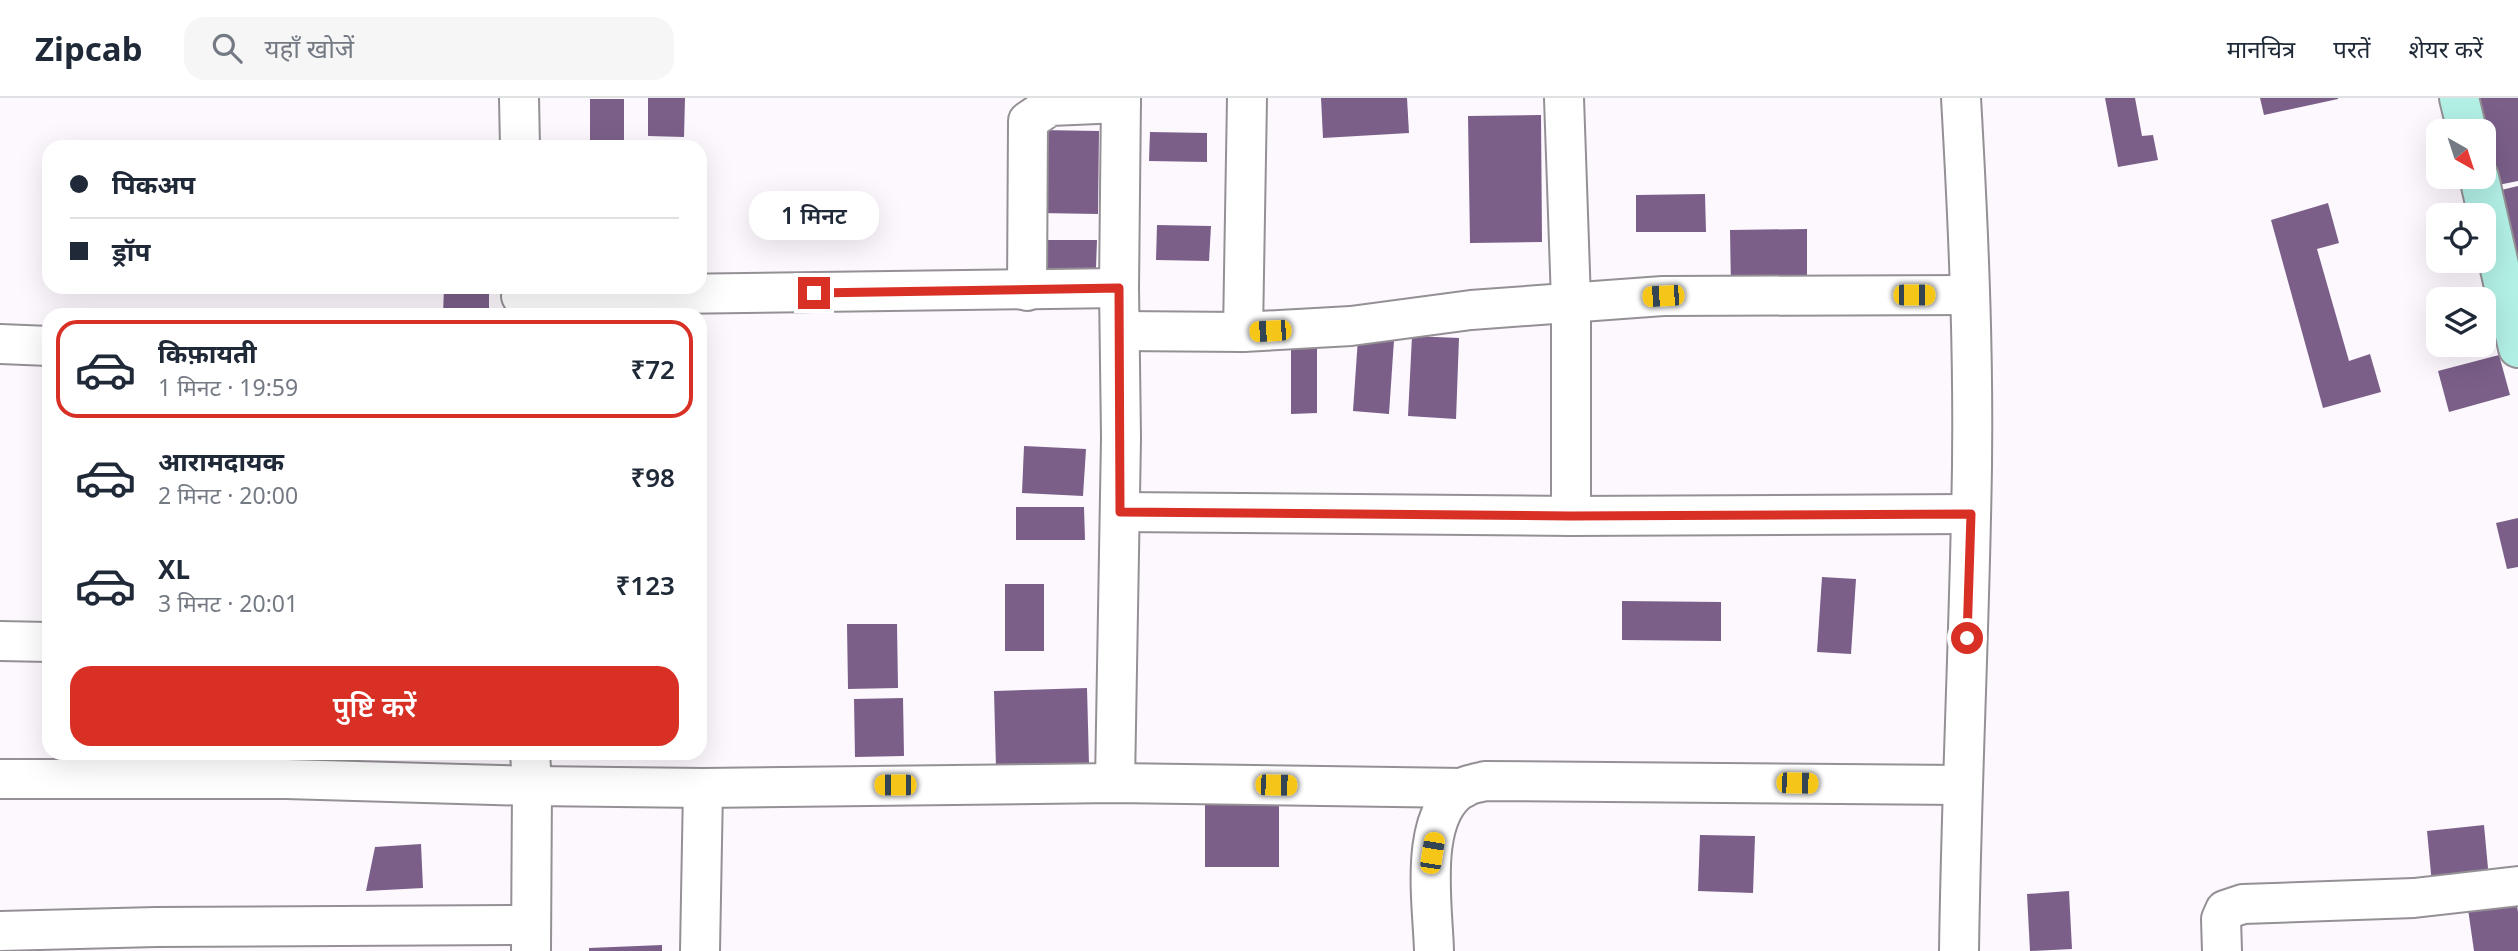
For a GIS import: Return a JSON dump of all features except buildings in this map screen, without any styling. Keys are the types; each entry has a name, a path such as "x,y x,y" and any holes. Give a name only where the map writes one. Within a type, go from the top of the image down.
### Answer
{"street":[{"path":"519,98 520,140"},
{"path":"1243,332 1247,98"},
{"path":"1564,98 1570,301 1571,516"},
{"path":"1959,951 1971,514 1970,295 1961,98"},
{"path":"2459,98 2465,119"},
{"path":"1027,291 1028,121 1050,106 1121,100 1120,512 1115,783"},
{"path":"2482,189 2518,348"},
{"path":"521,299 1119,288"},
{"path":"1120,331 1243,332 1351,326 1471,310 1663,296 1970,295"},
{"path":"0,344 42,346"},
{"path":"1120,512 1571,516 1971,514"},
{"path":"0,641 42,642"},
{"path":"0,779 286,779 531,769 703,788 1115,783 1464,788 1485,781 1523,780 1962,785"},
{"path":"0,932 156,927 531,938 531,769"},
{"path":"700,951 703,788"},
{"path":"1434,951 1432,853 1437,822 1447,803 1464,788"},
{"path":"2222,951 2225,910 2243,904 2414,898 2518,886"}],"route":[{"path":"814,293 1119,288 1120,512 1571,516 1971,514 1967,638"}]}
